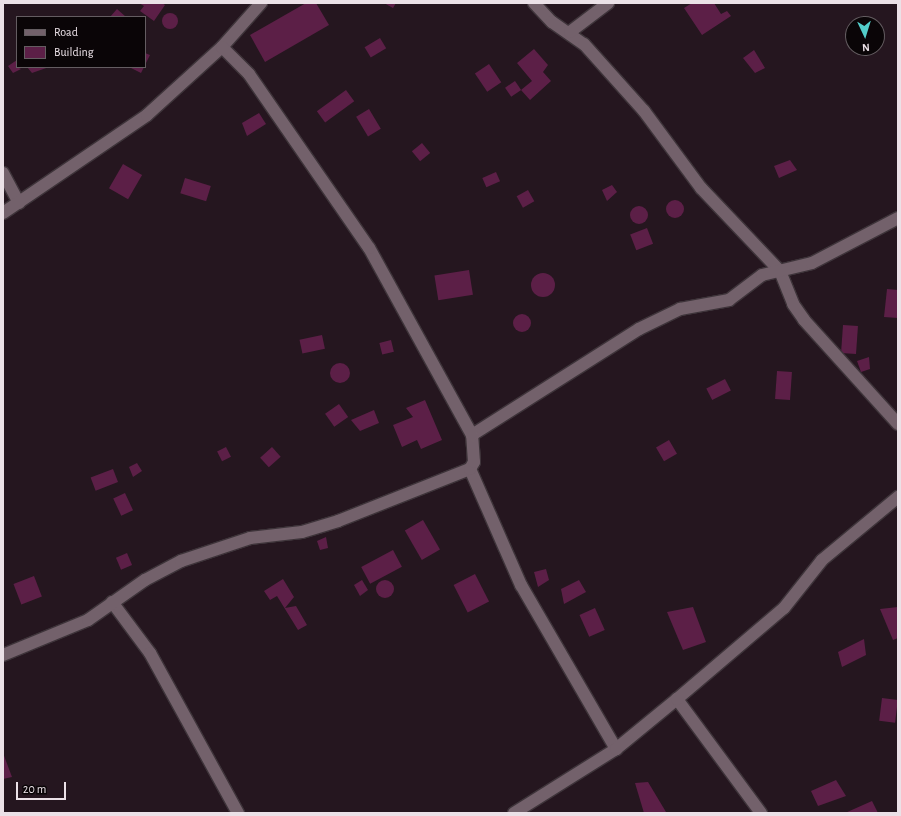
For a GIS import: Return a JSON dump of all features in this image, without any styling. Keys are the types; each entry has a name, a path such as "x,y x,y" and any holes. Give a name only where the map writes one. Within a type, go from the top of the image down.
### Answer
{"street":[{"path":"3,213 147,115 222,47 261,3"},
{"path":"534,3 552,22 570,32 648,117 701,188 780,271 793,304 804,320 898,424"},
{"path":"570,32 608,3"},
{"path":"222,47 249,74 369,248 472,435 475,455 470,470 521,585 616,749"},
{"path":"3,173 19,202"},
{"path":"472,435 639,329 680,309 729,300 750,282 780,271 812,263 898,218"},
{"path":"3,655 88,620 146,580 211,549 268,534 302,532 322,526 470,470"},
{"path":"514,813 616,749 677,699 784,608 813,568 898,497"},
{"path":"112,602 150,653 238,813"},
{"path":"677,699 761,813"}],"building":[{"path":"139,3 162,3 165,5 154,21 140,11 144,6"},
{"path":"306,3 316,3 329,25 265,62 250,35"},
{"path":"384,3 396,3 393,8"},
{"path":"692,3 714,3 721,14 727,11 731,16 702,35 684,8"},
{"path":"117,9 125,16 111,16"},
{"path":"170,13 177,18 178,21 173,28 170,29 163,24 162,21 167,14"},
{"path":"380,38 386,48 371,58 365,47"},
{"path":"534,49 548,65 543,72 551,81 530,100 521,90 532,81 517,63"},
{"path":"754,50 765,68 755,73 743,58"},
{"path":"146,53 150,55 146,63"},
{"path":"16,61 16,68 21,69 13,73 8,66"},
{"path":"489,64 501,82 487,92 475,74"},
{"path":"28,68 46,68 32,73"},
{"path":"131,68 144,68 141,73"},
{"path":"515,81 521,90 511,97 505,88"},
{"path":"346,90 354,101 325,122 317,111"},
{"path":"369,109 381,129 368,136 356,117"},
{"path":"259,113 266,124 247,136 242,123"},
{"path":"422,143 430,153 420,161 412,151"},
{"path":"790,160 797,170 779,178 774,166"},
{"path":"123,164 142,175 128,199 109,188"},
{"path":"496,172 500,181 486,187 482,178"},
{"path":"185,178 211,186 206,201 180,193"},
{"path":"612,185 617,192 607,201 602,190"},
{"path":"528,190 534,201 523,208 517,196"},
{"path":"675,200 681,203 684,209 681,215 675,218 669,215 666,209 669,203"},
{"path":"639,206 645,209 648,215 645,221 639,224 633,221 630,215 633,209"},
{"path":"647,228 653,244 636,250 630,234"},
{"path":"469,270 473,295 438,300 434,275"},
{"path":"543,273 551,277 555,285 551,293 543,297 535,293 531,285 535,277"},
{"path":"887,289 898,290 898,318 884,317"},
{"path":"518,314 526,314 531,319 529,330 526,332 518,332 513,327 513,319"},
{"path":"843,325 858,326 856,354 841,353"},
{"path":"322,335 325,349 302,353 300,340"},
{"path":"391,340 394,352 382,355 379,343"},
{"path":"869,357 870,369 861,372 857,361"},
{"path":"340,363 347,366 350,373 347,380 340,383 333,380 330,373 333,366"},
{"path":"777,371 792,372 790,400 775,399"},
{"path":"725,379 731,391 712,400 706,389"},
{"path":"425,400 442,440 421,449 417,440 402,447 393,425 413,417 406,408"},
{"path":"339,404 348,417 334,427 325,414"},
{"path":"374,410 379,423 360,431 351,420"},
{"path":"669,440 677,454 664,461 656,447"},
{"path":"226,447 231,457 222,461 217,452"},
{"path":"272,447 281,457 269,467 260,458"},
{"path":"137,463 142,471 133,477 129,467"},
{"path":"113,469 118,482 96,491 91,478"},
{"path":"125,493 133,510 121,516 113,498"},
{"path":"423,520 440,549 422,560 405,530"},
{"path":"326,537 328,548 320,550 317,541"},
{"path":"393,550 402,567 370,584 361,567"},
{"path":"127,553 132,565 121,570 116,558"},
{"path":"546,569 549,580 538,587 534,572"},
{"path":"475,574 489,602 468,613 454,585"},
{"path":"34,576 42,597 21,604 13,584"},
{"path":"283,579 294,597 285,608 296,606 307,625 298,630 277,596 270,600 264,591"},
{"path":"362,580 368,590 360,596 354,585"},
{"path":"385,580 391,583 394,589 391,595 385,598 379,595 376,589 379,583"},
{"path":"579,580 586,592 564,604 561,589"},
{"path":"693,607 706,642 683,650 667,612"},
{"path":"898,607 898,638 893,640 880,609"},
{"path":"595,608 605,630 589,637 579,615"},
{"path":"864,639 866,655 842,667 838,652"},
{"path":"882,698 898,700 895,723 879,721"},
{"path":"3,753 12,777 3,779"},
{"path":"836,780 846,796 818,806 811,791"},
{"path":"648,782 666,812 644,813 635,783"},
{"path":"872,801 878,813 845,813"}]}
